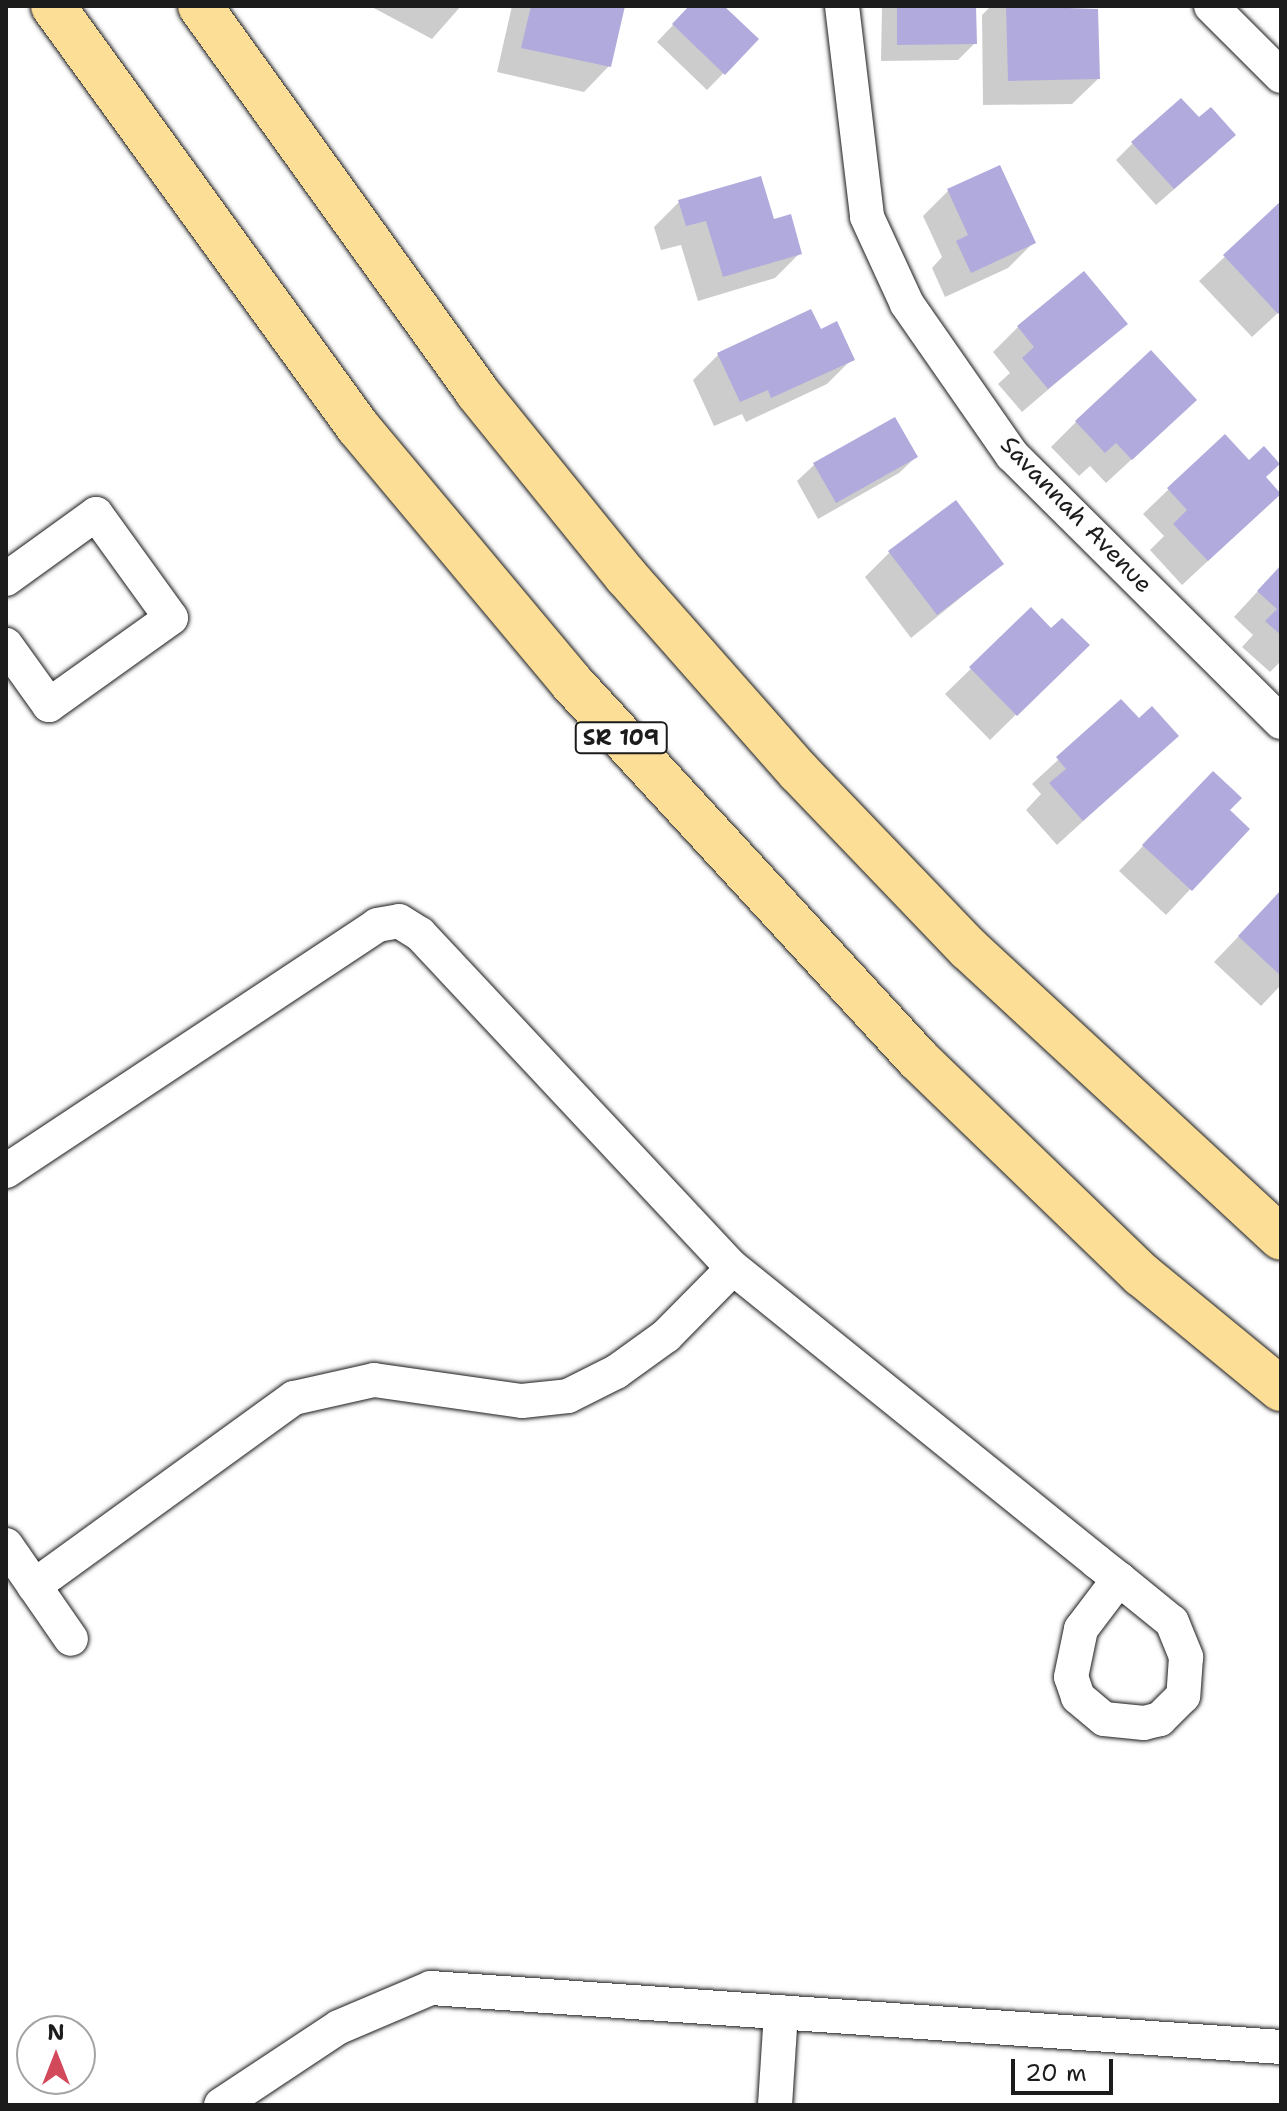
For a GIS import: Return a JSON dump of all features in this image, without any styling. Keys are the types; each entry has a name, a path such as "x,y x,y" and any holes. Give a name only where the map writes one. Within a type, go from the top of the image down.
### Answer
{"highway":[{"name":"SR 109","path":"53,6 358,427 571,682 918,1059 1142,1275 1281,1389"},
{"path":"200,6 477,392 647,599 799,772 969,949 1281,1238"}],"street":[{"name":"Savannah Avenue","path":"842,6 867,217 907,304 1012,455 1281,722"},
{"path":"1211,6 1281,76"},
{"path":"6,579 96,514 171,618 49,705 8,652"},
{"path":"6,1171 377,925 399,921 420,934 733,1268 1119,1579"},
{"path":"34,1586 294,1398 374,1380 522,1401 568,1396 616,1372 666,1336 733,1268"},
{"path":"6,1545 71,1639"},
{"path":"228,2103 339,2027 431,1988 1281,2047"},
{"path":"775,2105 781,2012"}],"building":[{"path":"531,6 625,6 611,67 521,48"},
{"path":"689,6 724,6 759,39 725,75 672,24"},
{"path":"897,6 976,6 977,44 897,45"},
{"path":"1006,6 1098,9 1100,79 1008,81"},
{"path":"1181,98 1199,117 1211,107 1236,135 1174,189 1131,142"},
{"path":"1000,165 1036,243 971,273 956,241 968,235 947,189"},
{"path":"761,176 774,219 791,214 802,254 723,277 706,221 686,226 678,200"},
{"path":"1281,201 1281,311 1278,314 1223,255"},
{"path":"1084,271 1128,324 1048,389 1022,358 1034,347 1017,326"},
{"path":"811,309 821,329 837,321 855,360 771,398 768,390 740,402 717,353"},
{"path":"1151,350 1197,400 1132,460 1116,443 1105,453 1075,421"},
{"path":"895,417 918,457 836,503 813,463"},
{"path":"1225,434 1249,460 1264,446 1280,464 1266,477 1281,494 1208,561 1173,524 1187,510 1167,488"},
{"path":"956,500 1004,564 937,615 888,551"},
{"path":"1281,565 1281,635 1265,621 1277,609 1257,591"},
{"path":"1031,607 1051,628 1062,618 1090,645 1017,716 969,667"},
{"path":"1121,699 1139,718 1152,706 1179,736 1083,821 1049,783 1066,769 1056,757"},
{"path":"1213,771 1242,798 1230,810 1250,829 1192,891 1142,845"},
{"path":"1281,890 1281,976 1238,936"}]}
